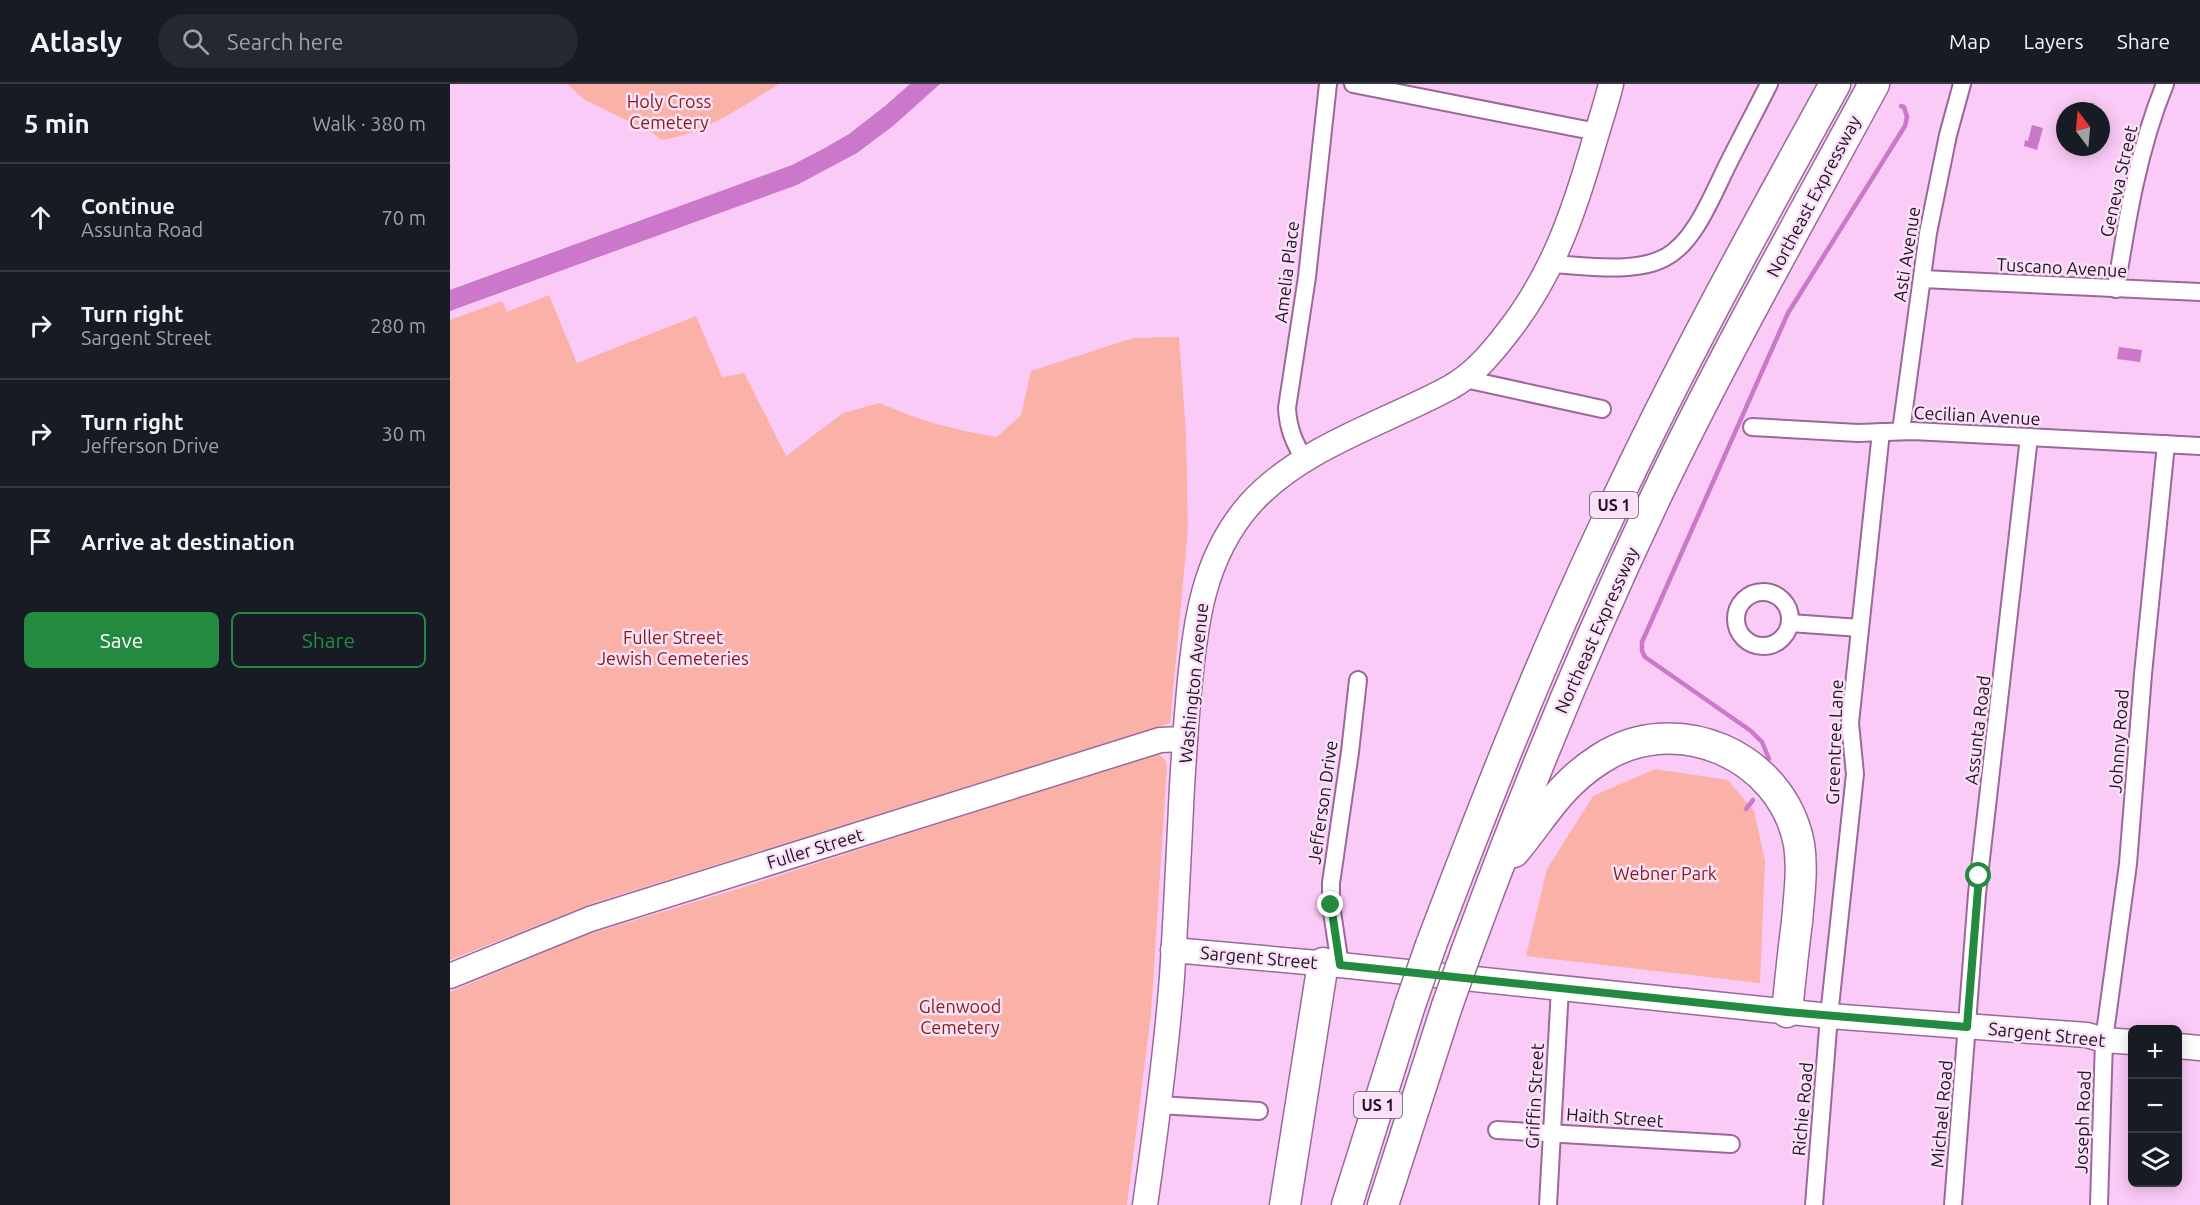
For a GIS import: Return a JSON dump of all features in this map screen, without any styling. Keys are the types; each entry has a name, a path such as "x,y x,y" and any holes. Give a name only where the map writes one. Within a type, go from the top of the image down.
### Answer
{"highway":[{"name":"Northeast Expressway","path":"1347,1205 1431,945 1506,751 1599,537 1703,327 1835,84"},
{"name":"Northeast Expressway","path":"1383,1205 1467,950 1570,687 1662,485 1738,336 1874,84"},
{"path":"1495,875 1530,833 1553,799 1576,776 1602,757 1630,744 1661,738 1694,740 1724,750 1751,765 1774,788 1789,815 1798,844 1800,887 1787,1012"},
{"path":"1285,1205 1331,964"}],"street":[{"name":"Amelia Place","path":"1305,460 1296,447 1288,425 1287,408 1307,277 1328,84"},
{"path":"1353,84 1597,132"},
{"name":"Washington Avenue","path":"1145,1205 1159,1105 1173,950 1185,739 1195,626 1202,595 1214,560 1233,527 1250,504 1280,476 1305,460 1465,379 1490,356 1518,319 1552,264 1577,203 1611,84"},
{"path":"1552,264 1606,267 1643,265 1666,258 1684,243 1699,220 1769,84"},
{"name":"Asti Avenue","path":"1901,432 1928,233 1962,84"},
{"name":"Geneva Street","path":"2116,289 2132,196 2150,126 2166,84"},
{"name":"Tuscano Avenue","path":"1922,279 2200,292"},
{"path":"1465,379 1602,410"},
{"name":"Cecilian Avenue","path":"1752,427 2200,446"},
{"name":"Greentree Lane","path":"1829,1016 1855,774 1850,723 1881,432"},
{"name":"Assunta Road","path":"1967,1027 1977,894 2028,437"},
{"name":"Johnny Road","path":"2104,1040 2128,864 2143,674 2166,444"},
{"path":"1791,623 1860,628"},
{"name":"Jefferson Drive","path":"1331,964 1331,883 1358,680"},
{"name":"Fuller Street","path":"450,976 590,920 661,896 1160,740 1185,739"},
{"name":"Sargent Street","path":"1173,950 1331,964 1787,1012 2087,1035 2104,1040 2128,1042"},
{"name":"Griffin Street","path":"1548,1205 1560,988"},
{"name":"Richie Road","path":"1814,1205 1829,1016"},
{"name":"Michael Road","path":"1953,1205 1967,1027"},
{"name":"Joseph Road","path":"2098,1205 2104,1040"},
{"path":"2182,1046 2200,1048"},
{"path":"1159,1105 1259,1111"},
{"name":"Haith Street","path":"1497,1130 1731,1144"}],"green space":[{"name":"Holy Cross Cemetery","path":"567,84 779,84 708,125 678,137 662,140 651,132 585,100"},
{"name":"Fuller Street Jewish Cemeteries","path":"549,295 577,363 696,316 722,377 744,373 786,456 843,413 880,403 938,424 997,437 1021,415 1031,371 1133,338 1179,337 1186,432 1188,529 1170,723 593,903 450,960 450,320 502,301 507,312"},
{"name":"Glenwood Cemetery","path":"1155,754 1166,761 1167,766 1151,1014 1127,1205 450,1205 450,992 586,935 731,891"},
{"name":"Webner Park","path":"1655,769 1728,780 1754,811 1765,861 1760,983 1526,956 1547,869 1593,796"}],"shaded area":[{"path":"910,84 940,84 893,126 857,153 797,185 450,311 450,290 792,165 849,134"},
{"path":"2032,125 2043,128 2037,150 2024,146 2025,140 2028,141"},
{"path":"2119,347 2142,350 2140,362 2117,359"}],"waterway":[{"path":"1769,759 1762,742 1751,731 1645,657 1642,642 1788,313 1905,126 1907,117 1904,107 1901,106"},
{"path":"1746,809 1753,800"}],"route":[{"path":"1331,905 1340,965 1787,1012 1967,1027 1979,876"}]}
